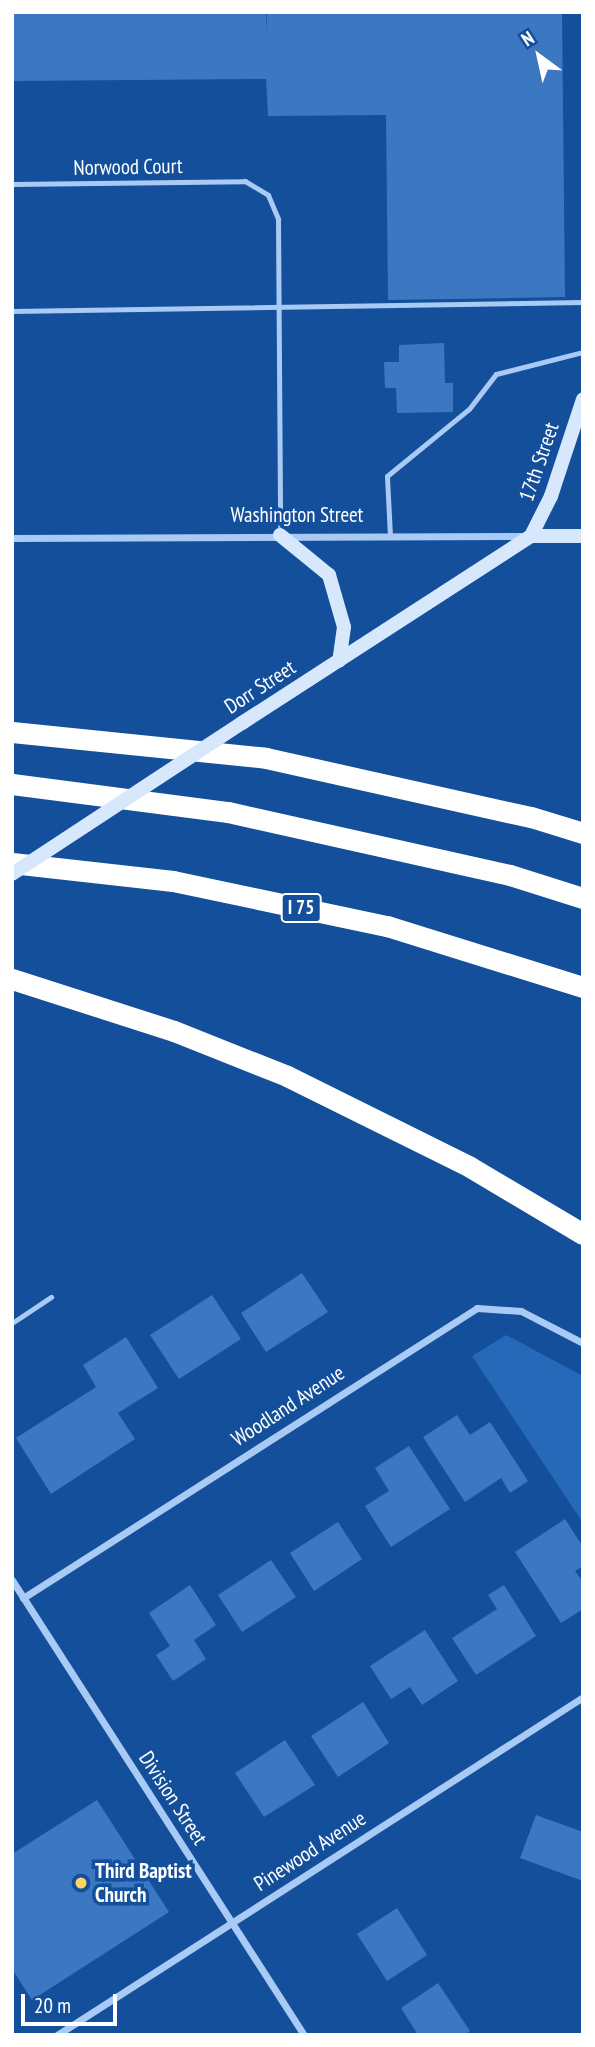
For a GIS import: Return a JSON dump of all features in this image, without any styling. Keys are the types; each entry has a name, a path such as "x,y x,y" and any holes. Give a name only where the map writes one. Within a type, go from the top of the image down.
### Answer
{"highway":[{"path":"12,732 266,758 531,817 583,833"},
{"path":"12,784 228,811 510,875 583,898"},
{"name":"I 75","path":"12,863 173,881 387,926 583,987"},
{"path":"12,979 174,1031 287,1076 470,1167 583,1234"}],"main road":[{"name":"17th Street","path":"531,536 551,496 583,399"},
{"path":"280,535 329,575 342,613 339,661"},
{"name":"Washington Street","path":"531,536 583,536"},
{"name":"Dorr Street","path":"12,874 531,536"}],"street":[{"name":"Washington Street","path":"12,538 531,536"},
{"name":"Woodland Avenue","path":"23,1598 477,1308 522,1311 583,1343"},
{"name":"Division Street","path":"12,1580 304,2035"},
{"name":"Pinewood Avenue","path":"57,2035 583,1697"}],"lane":[{"name":"Norwood Court","path":"12,184 245,181 274,204 278,308"},
{"path":"12,312 583,302"},
{"path":"278,308 280,535"},
{"path":"390,536 387,476 469,409 496,374 583,352"},
{"path":"12,1323 51,1297"}],"shaded area":[{"path":"506,1335 583,1376 583,1523 472,1356"}],"building":[{"path":"12,12 266,12 267,33 267,12 562,12 565,297 388,300 386,115 268,116 266,79 12,81"},
{"path":"444,343 445,383 453,383 453,412 397,413 396,388 385,388 384,362 399,362 399,345"},
{"path":"302,1273 328,1312 266,1352 241,1313"},
{"path":"212,1295 241,1339 179,1379 150,1335"},
{"path":"126,1337 158,1388 118,1413 135,1439 51,1494 16,1438 96,1387 83,1365"},
{"path":"457,1415 470,1435 490,1422 528,1481 510,1493 501,1478 465,1502 423,1437"},
{"path":"409,1446 450,1509 391,1547 365,1506 389,1491 375,1468"},
{"path":"565,1519 583,1547 583,1566 575,1571 583,1582 583,1609 561,1623 515,1552"},
{"path":"338,1522 362,1559 314,1591 290,1553"},
{"path":"271,1560 296,1597 242,1632 218,1595"},
{"path":"190,1585 216,1625 194,1640 206,1659 173,1681 156,1655 170,1646 149,1613"},
{"path":"504,1585 536,1636 476,1675 452,1638 497,1609 488,1595"},
{"path":"425,1630 458,1681 422,1705 410,1687 391,1699 370,1666"},
{"path":"363,1702 389,1743 338,1777 311,1736"},
{"path":"285,1740 315,1785 264,1817 235,1773"},
{"name":"Third Baptist Church","path":"97,1800 169,1912 32,2000 12,1969 12,1854"},
{"path":"536,1815 583,1832 583,1881 520,1858"},
{"path":"397,1908 427,1955 387,1981 357,1934"},
{"path":"438,1983 470,2031 464,2035 418,2035 401,2008"}],"place":[{"name":"Third Baptist Church","path":"81,1883"}]}
